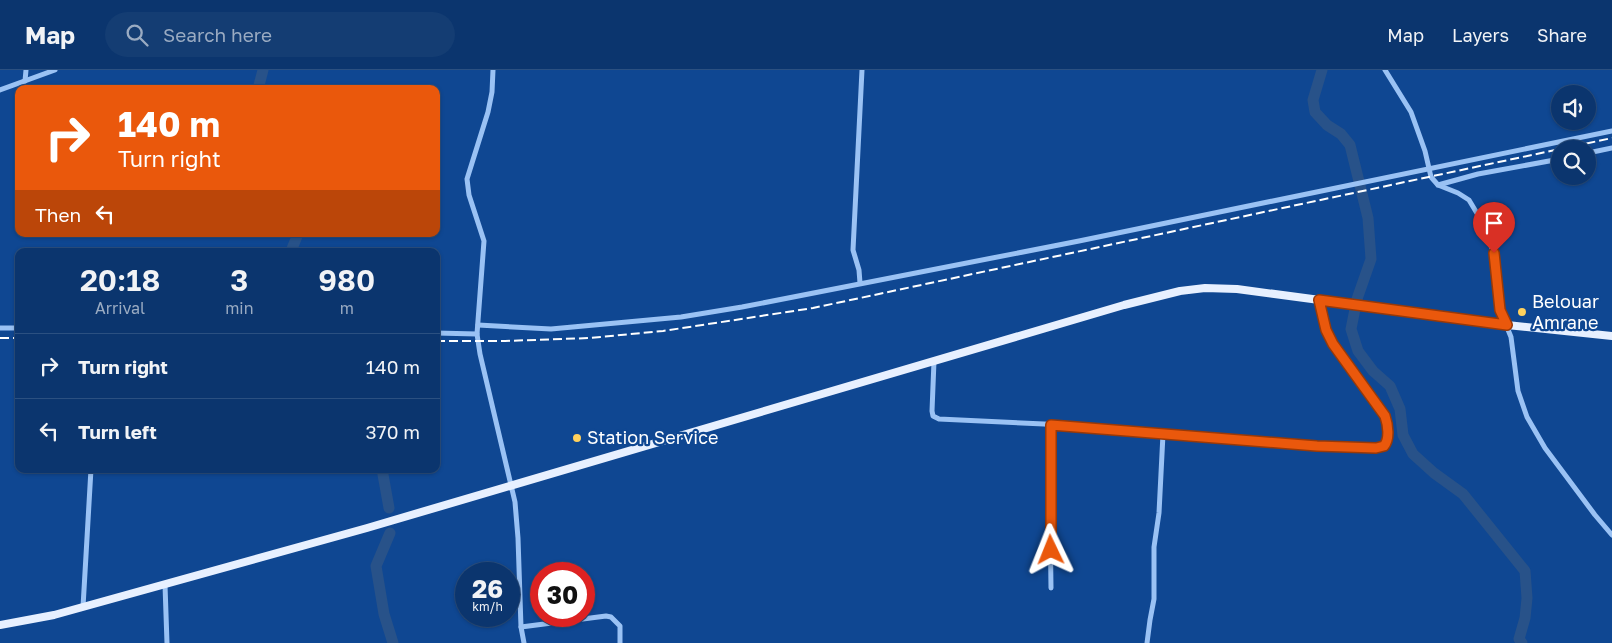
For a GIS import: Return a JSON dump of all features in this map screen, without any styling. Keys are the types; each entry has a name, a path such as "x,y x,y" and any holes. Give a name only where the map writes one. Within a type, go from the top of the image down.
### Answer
{"main road":[{"path":"0,626 32,620 165,585 1180,291 1205,288 1237,289 1507,325 1612,336"}],"street":[{"path":"24,81 26,70"},
{"path":"0,90 55,70"},
{"path":"492,70 490,106 467,179 469,195 484,241 477,334 515,502 521,628 524,643"},
{"path":"860,283 859,270 853,250 862,70"},
{"path":"1385,70 1411,112 1426,151 1431,177 1438,185 1458,193 1468,200 1478,215 1494,253 1500,310 1511,337 1518,391 1527,417 1545,448 1612,535"},
{"path":"478,324 551,330 680,317 860,283 1612,132"},
{"path":"1596,151 1612,148"},
{"path":"1438,185 1478,174 1551,161"},
{"path":"934,361 932,411 933,416 939,419 1051,425 1317,446 1376,448 1384,446 1387,443 1387,422 1385,416 1333,344 1326,330 1319,300"},
{"path":"0,328 15,328"},
{"path":"440,333 477,334"},
{"path":"1051,425 1050,513 1052,588"},
{"path":"1147,643 1154,599 1154,547 1159,513 1163,434"},
{"path":"83,607 91,473"},
{"path":"165,585 167,643"},
{"path":"521,628 606,616 611,617 620,626 620,643"}],"waterway":[{"path":"259,85 263,70"},
{"path":"1322,70 1313,100 1315,112 1327,125 1341,134 1350,145 1368,218 1371,259 1357,299 1351,329 1358,351 1373,371 1390,386 1400,409 1403,435 1413,454 1434,473 1463,494 1525,571 1527,598 1525,618 1519,639 1522,643"},
{"path":"292,248 297,237"},
{"path":"383,473 389,508"},
{"path":"390,533 376,566 384,614 393,643"}],"railway":[{"path":"1596,141 1612,138"},
{"path":"440,341 590,338 663,331 813,308 1551,151"},
{"path":"0,338 15,338"}],"place":[{"name":"Belouar Amrane","path":"1522,312"},
{"name":"Station Service","path":"577,438"}],"route":[{"path":"1051,550 1051,425 1317,446 1376,448 1384,446 1387,443 1387,422 1385,416 1333,344 1326,330 1319,300 1507,325 1500,310 1494,253"}]}
